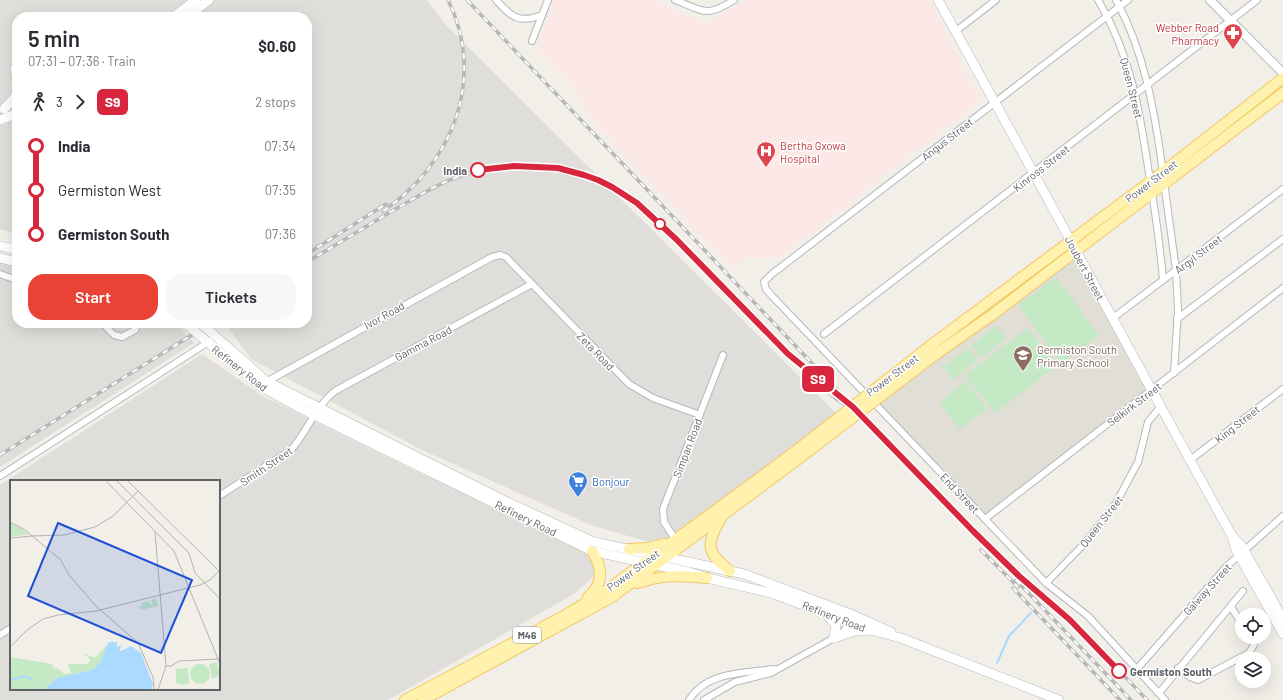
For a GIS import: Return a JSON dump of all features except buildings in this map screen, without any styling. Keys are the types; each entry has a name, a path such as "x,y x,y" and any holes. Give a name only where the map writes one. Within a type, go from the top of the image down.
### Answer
{"main road":[{"path":"180,12 196,0"},
{"path":"193,12 209,0"},
{"name":"Joubert Street","path":"938,0 1242,554 1283,634"},
{"name":"Power Street","path":"410,699 564,616 607,590 645,562 667,558 680,549 722,517 794,457 933,350 1164,177 1283,78"},
{"name":"Power Street","path":"1164,177 1283,93"},
{"path":"2,110 12,100"},
{"path":"2,110 12,106"},
{"path":"0,120 12,115"},
{"path":"0,246 12,249"},
{"path":"0,258 12,261"},
{"name":"Refinery Road","path":"192,328 206,341 264,384 317,412 466,484 592,551 645,562"},
{"name":"Refinery Road","path":"206,328 264,384"},
{"name":"Power Street","path":"423,700 567,622 628,586 656,560 673,541 794,457"},
{"name":"Refinery Road","path":"466,484 505,500 594,542 629,549 707,578 771,593 824,612 876,625 901,638 1059,700"},
{"path":"722,517 713,533 710,546 714,558 730,571"},
{"path":"629,549 652,547 673,541"},
{"path":"564,616 593,592 600,583 600,566 592,551"},
{"name":"Joubert Street","path":"1242,554 1283,619"},
{"name":"Refinery Road","path":"667,558 752,577 852,618 874,631 901,638"},
{"path":"628,586 652,578 669,576 707,578"},
{"path":"824,612 836,625 834,638 855,631 874,631"}],"street":[{"path":"496,0 511,16 517,18 528,20 542,15"},
{"path":"532,41 548,0"},
{"path":"675,0 709,12 718,10 734,0"},
{"path":"956,31 996,0"},
{"name":"Queen Street","path":"1098,0 1107,16 1124,55 1135,94 1161,249 1163,280"},
{"name":"Queen Street","path":"1116,0 1134,39 1148,84 1155,116 1176,270 1177,319 1174,373"},
{"name":"Angus Street","path":"766,279 1128,0"},
{"path":"1210,0 1283,73"},
{"name":"Kinross Street","path":"824,334 1257,0"},
{"name":"Argyl Street","path":"1113,318 1283,189"},
{"path":"1177,319 1283,239"},
{"name":"Ivor Road","path":"264,384 492,257 503,256 510,261"},
{"name":"Zeta Road","path":"510,261 629,384 653,398 700,415"},
{"path":"0,274 12,278"},
{"name":"End Street","path":"766,279 764,286 772,296 1046,583 1088,616 1165,700"},
{"name":"Gamma Road","path":"317,412 332,394 347,384 532,284"},
{"name":"Selkirk Street","path":"985,519 1283,288"},
{"path":"107,328 114,335 122,337 135,330 136,328"},
{"path":"0,476 215,335"},
{"name":"Simpan Road","path":"673,541 664,522 663,508 723,355"},
{"name":"King Street","path":"1190,460 1283,389"},
{"name":"Queen Street","path":"1046,583 1090,538 1121,496 1138,462 1148,422 1161,406"},
{"name":"Smith Street","path":"220,495 291,450 299,441 317,412"},
{"name":"Galway Street","path":"1137,669 1227,566 1283,516"},
{"path":"1159,693 1178,668 1243,591"},
{"path":"1231,607 1235,613"},
{"path":"704,700 735,682 771,673 834,638 844,631 852,618"},
{"path":"0,634 10,629"},
{"path":"1178,668 1194,680 1204,678 1249,653 1254,644"},
{"path":"689,700 696,691 721,677 738,672 779,668"},
{"path":"721,677 726,687"}],"shaded area":[{"path":"0,0 427,0 445,24 836,413 662,546 591,525 422,450 251,359 229,328 312,328 312,12 12,12 12,232 0,229"},
{"name":"Bertha Gxowa Hospital","path":"554,0 651,0 697,19 709,22 744,0 928,0 981,98 980,102 778,258 752,258 747,256 735,270 586,115 579,93 537,50"},
{"name":"Germiston South Primary School","path":"1074,250 1152,392 986,519 871,398 989,309"},
{"path":"0,262 12,266 12,328 180,328 194,343 0,467"},
{"path":"202,354 261,395 411,469 575,544 591,554 595,564 594,576 574,594 388,700 0,700 0,485"}],"green space":[{"path":"1056,277 1099,335 1061,363 1018,305"},
{"path":"996,326 1006,338 981,358 971,346"},
{"path":"1028,328 1057,366 995,413 965,375"},
{"path":"968,348 978,360 953,380 943,367"},
{"path":"966,381 987,409 960,429 939,402"}],"waterway":[{"path":"997,663 1009,636 1031,613"}],"railway":[{"path":"383,211 407,192 428,170 444,145 456,118 463,89 464,59 459,30 448,0"},
{"path":"467,0 920,477 1019,576 1087,637 1147,700"},
{"path":"312,259 383,216 439,185 455,178 474,172 515,166 536,166 576,172 596,179 626,195 658,221 793,358 828,387"},
{"path":"312,251 386,204"},
{"path":"0,455 203,328"},
{"path":"820,386 847,407"},
{"path":"981,550 1018,587"},
{"path":"1016,580 1131,700"},
{"path":"1013,588 1120,700"}],"train":[{"name":"S9","path":"478,170 514,166 543,166 558,168 598,180 637,203 676,239 788,354 853,407 973,531 1019,576 1070,620 1119,671"}],"place":[{"name":"Webber Road Pharmacy","path":"1233,50"},
{"name":"Bertha Gxowa Hospital","path":"766,168"},
{"name":"India","path":"478,170"},
{"name":"Germiston South Primary School","path":"1023,372"},
{"name":"Bonjour","path":"578,498"},
{"name":"Germiston South","path":"1119,671"}]}
